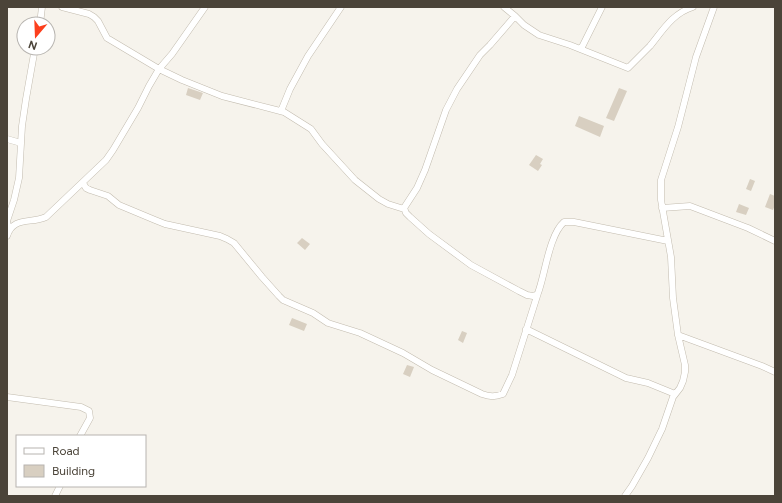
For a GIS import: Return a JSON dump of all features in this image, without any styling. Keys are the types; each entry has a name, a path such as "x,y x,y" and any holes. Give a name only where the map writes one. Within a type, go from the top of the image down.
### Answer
{"street":[{"path":"62,7 89,14 96,18 107,38 159,69 182,80 222,96 284,112 311,129 322,144 355,180 379,199 404,209 410,217 429,234 471,265 523,293 533,296 538,293"},
{"path":"8,233 17,223 39,220 46,217 83,183 110,155 159,69 172,54 205,7"},
{"path":"282,111 290,89 308,56 341,7"},
{"path":"504,7 524,25 539,35 581,49 628,68 649,47 672,19 685,9 693,7"},
{"path":"581,49 602,7"},
{"path":"625,496 648,458 662,429 675,394 680,388 685,372 684,358 678,335 673,298 671,257 662,208 661,180 678,128 696,57 714,7"},
{"path":"404,209 413,195 425,170 446,110 457,89 480,55 515,16"},
{"path":"8,233 7,221 19,178 26,98 34,56"},
{"path":"7,139 21,143"},
{"path":"83,183 86,188 108,196 119,205 165,224 220,236 227,239 234,243 283,300 313,313 328,323 360,333 403,353 432,370 490,397 503,394 512,375 538,293 546,260 559,226 564,222 574,222 668,241"},
{"path":"662,208 690,206 748,228 775,241"},
{"path":"526,330 626,378 648,383 675,394"},
{"path":"678,335 775,372"},
{"path":"7,397 81,407 89,411 90,418 81,435"},
{"path":"55,496 60,487"}],"building":[{"path":"188,88 203,93 200,100 186,95"},
{"path":"619,88 627,91 614,121 606,118"},
{"path":"579,116 604,126 600,137 575,126"},
{"path":"536,155 543,159 540,164 542,165 538,171 529,165"},
{"path":"750,179 755,181 751,191 746,189"},
{"path":"770,194 775,196 775,205 773,210 765,207"},
{"path":"739,204 749,208 746,215 736,212"},
{"path":"302,238 310,244 305,250 297,243"},
{"path":"292,318 307,324 304,331 289,325"},
{"path":"462,331 467,333 463,343 458,340"},
{"path":"407,365 414,367 410,377 403,374"}]}
